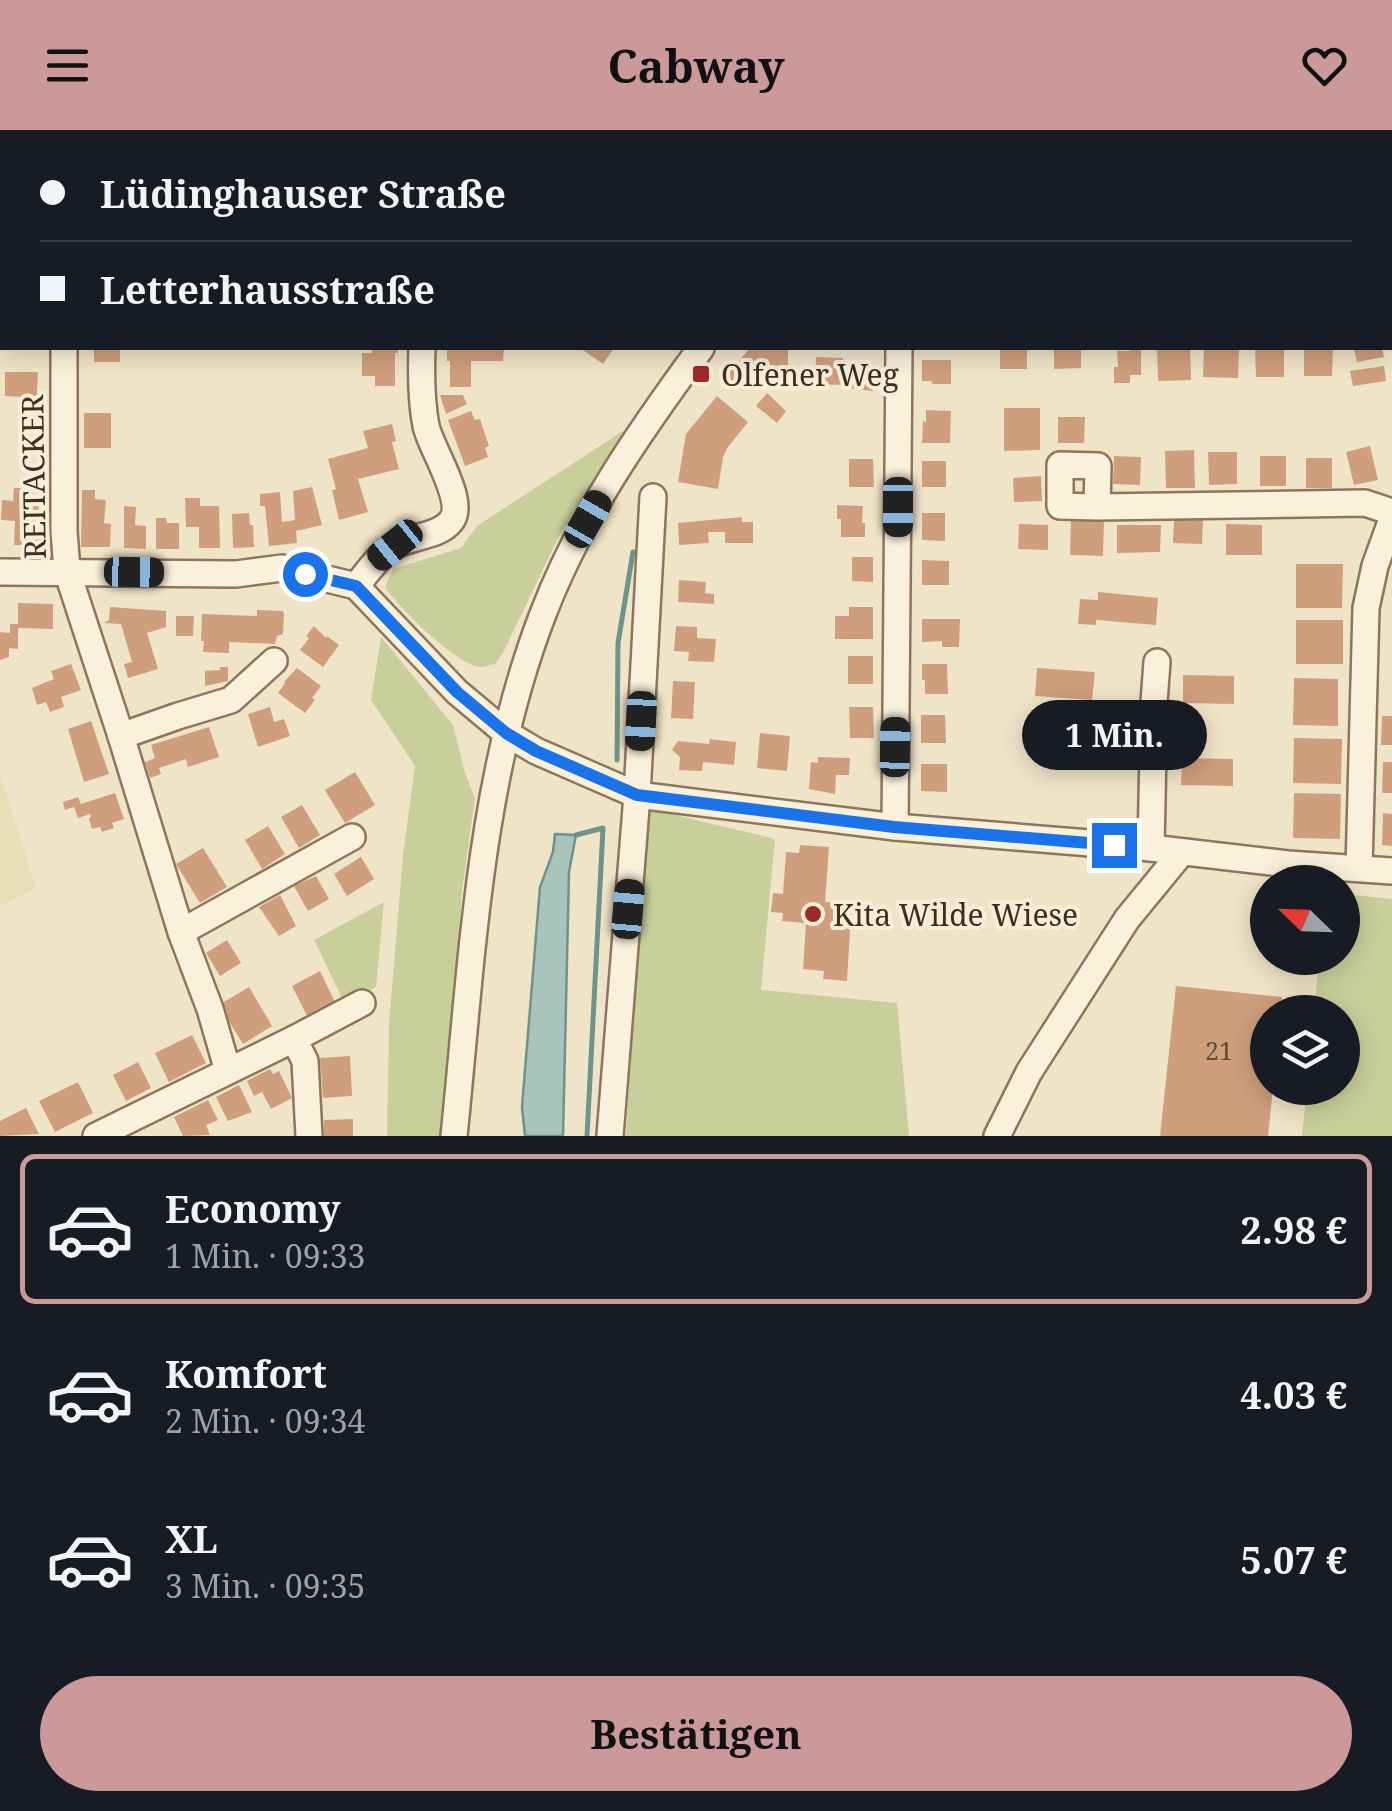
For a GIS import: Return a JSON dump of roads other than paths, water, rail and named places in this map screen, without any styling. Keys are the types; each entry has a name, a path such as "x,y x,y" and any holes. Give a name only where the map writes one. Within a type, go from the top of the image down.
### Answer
{"street":[{"name":"REITACKER","path":"64,350 67,571 228,1072"},
{"path":"356,586 395,545 447,526 454,517 456,507 426,429 422,350"},
{"path":"454,1136 478,901 506,733 543,614 574,544 648,421 700,350"},
{"path":"894,827 899,350"},
{"path":"1097,507 1098,466 1060,465 1060,506 1097,507 1365,503 1392,516 1374,566 1366,608 1359,865"},
{"path":"610,1136 637,795 652,498"},
{"path":"0,572 236,574 282,568 356,586 457,692 506,733 536,751 637,795 894,827 1306,865"},
{"path":"121,736 230,700 274,662"},
{"path":"1151,848 1157,662"},
{"path":"181,932 352,838"},
{"path":"997,1136 1029,1072 1127,919 1182,852"},
{"path":"1360,868 1392,872"},
{"path":"96,1136 362,1003"},
{"path":"294,1038 305,1061 309,1136"}],"water":[{"path":"555,834 576,835 569,872 563,1136 525,1136 522,1107 540,887"}],"waterway":[{"path":"617,760 618,643 633,552"},
{"path":"576,835 603,828 587,1136"}],"place":[{"name":"Olfener Weg","path":"701,374"},
{"name":"Kita Wilde Wiese","path":"813,914"}]}
